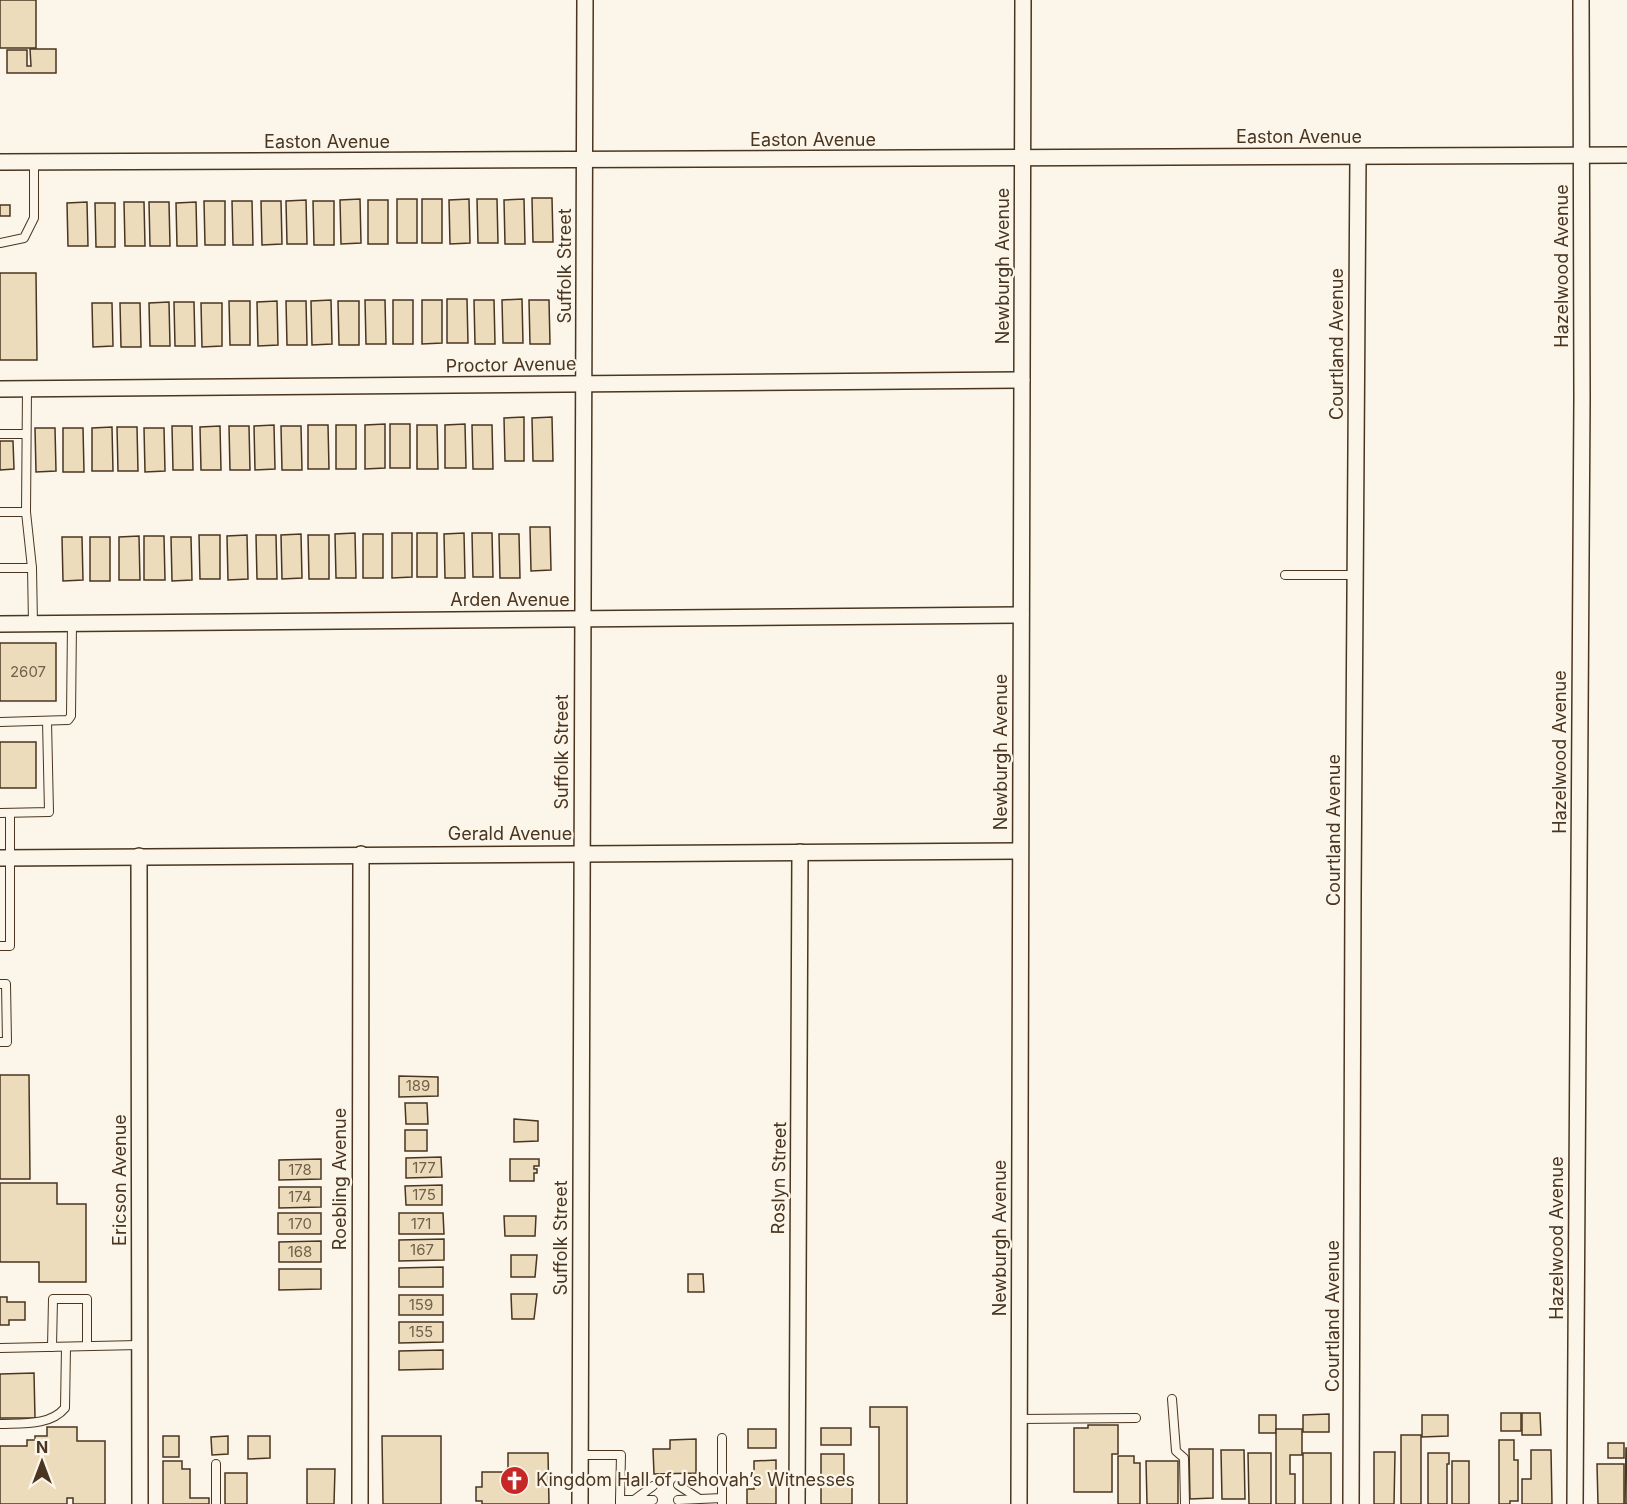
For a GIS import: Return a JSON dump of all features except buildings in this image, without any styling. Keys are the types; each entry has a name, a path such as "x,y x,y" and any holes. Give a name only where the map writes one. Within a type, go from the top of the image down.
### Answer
{"street":[{"name":"Suffolk Street","path":"580,1504 585,0"},
{"name":"Newburgh Avenue","path":"1020,1504 1023,0"},
{"name":"Hazelwood Avenue","path":"1575,1504 1582,410 1581,0"},
{"name":"Easton Avenue","path":"0,162 1627,156"},
{"name":"Courtland Avenue","path":"1351,1504 1358,157"},
{"name":"Proctor Avenue","path":"0,389 1022,380"},
{"name":"Arden Avenue","path":"0,624 1021,615"},
{"name":"Gerald Avenue","path":"5,858 1020,851"},
{"name":"Roslyn Street","path":"796,1504 800,852"},
{"name":"Roebling Avenue","path":"360,1504 361,854"},
{"name":"Ericson Avenue","path":"140,856 140,1504"}],"lane":[{"path":"0,243 24,237 33,218 33,162"},
{"path":"27,389 26,512 32,568 33,624"},
{"path":"0,434 26,434"},
{"path":"0,512 26,512"},
{"path":"0,568 32,568"},
{"path":"1286,575 1355,575"},
{"path":"0,722 68,720 71,716 72,623"},
{"path":"0,813 49,812 47,721"},
{"path":"0,946 10,946 5,858 10,813"},
{"path":"0,984 6,984 7,1042 0,1042"},
{"path":"52,1347 53,1299 87,1299 87,1346"},
{"path":"0,1348 139,1345"},
{"path":"0,1424 30,1423 57,1418 65,1408 66,1347"},
{"path":"1172,1400 1176,1451 1184,1458 1185,1504"},
{"path":"1020,1419 1136,1418"},
{"path":"678,1500 722,1501 722,1438"},
{"path":"580,1455 621,1455 620,1502 653,1500"},
{"path":"216,1464 216,1504"},
{"path":"678,1485 696,1502"},
{"path":"637,1502 653,1486"}],"place":[{"name":"Kingdom Hall of Jehovah’s Witnesses","path":"515,1480"}]}
